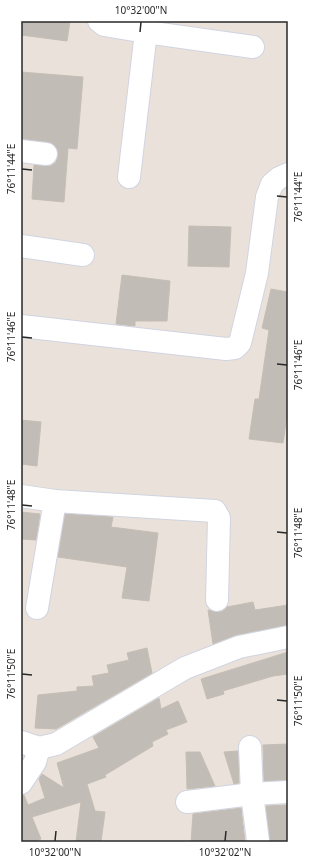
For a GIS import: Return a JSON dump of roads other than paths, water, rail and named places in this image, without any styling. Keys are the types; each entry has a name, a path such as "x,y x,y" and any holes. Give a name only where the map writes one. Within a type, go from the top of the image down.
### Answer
{"street":[{"path":"99,21 104,25 253,47"},
{"path":"129,177 146,32"},
{"path":"21,151 46,154"},
{"path":"21,326 226,349 235,348 240,342 257,273 266,197 272,184 279,178 288,174"},
{"path":"21,246 83,255"},
{"path":"21,496 55,501 215,511 219,518 217,600"},
{"path":"37,608 55,501"},
{"path":"21,783 35,762 30,745 56,744 185,668 239,647 288,636"},
{"path":"250,747 252,794 258,841"},
{"path":"187,802 252,794 288,792"}]}
